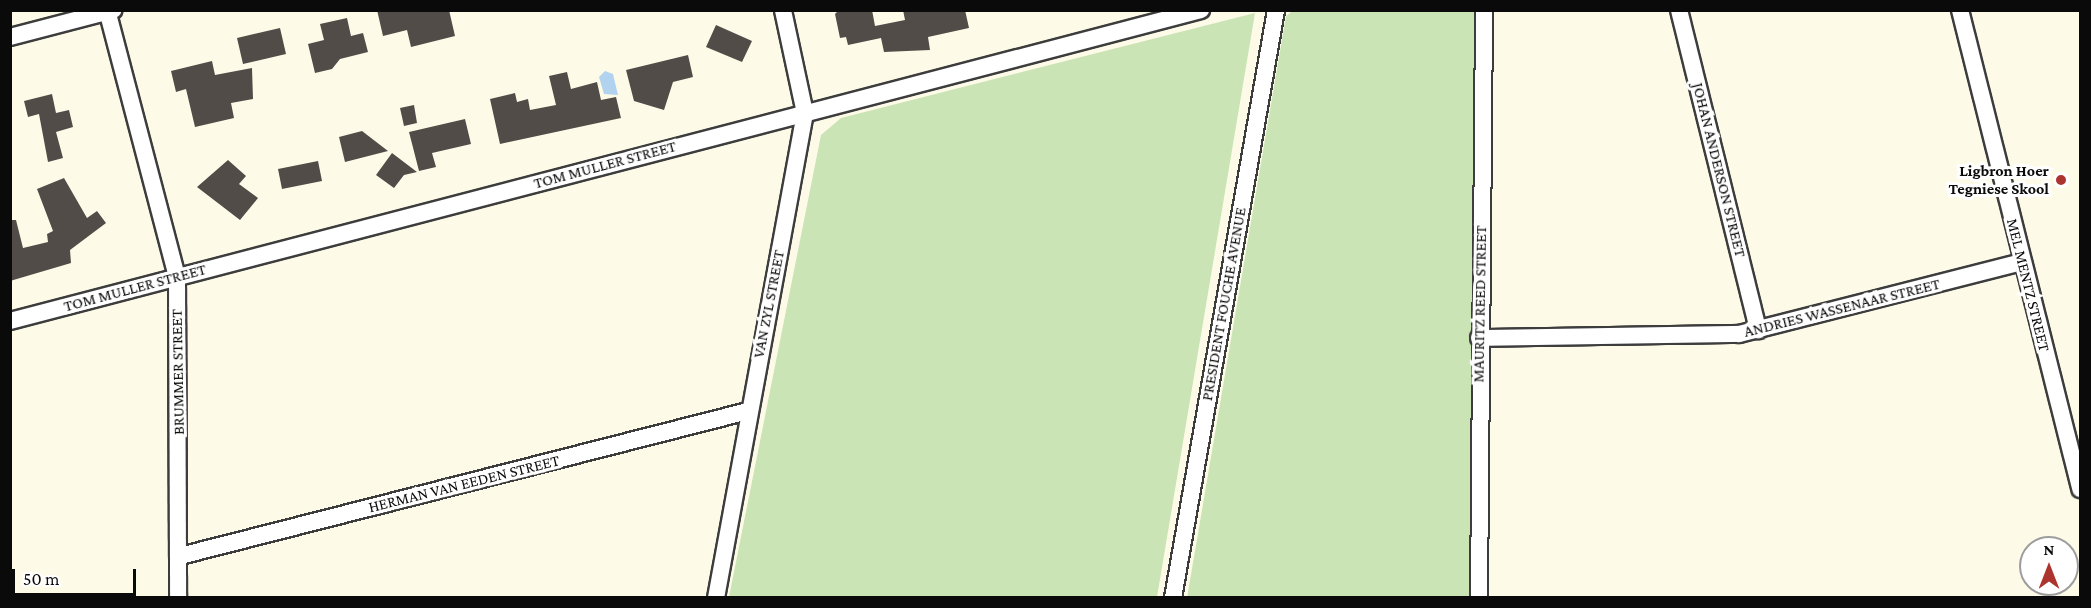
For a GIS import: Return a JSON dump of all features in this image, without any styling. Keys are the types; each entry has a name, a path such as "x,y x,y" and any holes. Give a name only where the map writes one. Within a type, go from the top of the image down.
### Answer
{"street":[{"name":"VAN ZYL STREET","path":"716,597 748,411 805,113 783,10"},
{"name":"TOM MULLER STREET","path":"10,321 1201,10"},
{"name":"PRESIDENT FOUCHE AVENUE","path":"1173,597 1276,10"},
{"name":"MAURITZ REED STREET","path":"1479,597 1479,338 1484,10"},
{"name":"JOHAN ANDERSON STREET","path":"1679,10 1758,330"},
{"name":"MEL MENTZ STREET","path":"1960,10 2080,489"},
{"path":"10,37 110,11"},
{"name":"BRUMMER STREET","path":"110,11 177,277 180,556 178,597"},
{"name":"ANDRIES WASSENAAR STREET","path":"1479,338 1716,336 1758,330 2022,262"},
{"name":"HERMAN VAN EEDEN STREET","path":"180,556 748,411"}],"green space":[{"path":"1294,10 1475,11 1470,597 1187,598 1286,16"},
{"path":"1255,13 1157,597 729,597 821,135 841,118"}],"water":[{"path":"605,71 613,74 618,95 604,94 599,77"}],"building":[{"path":"377,10 449,10 455,36 411,47 407,30 383,36"},
{"path":"839,10 872,10 875,26 905,20 903,10 965,10 969,28 928,37 930,50 884,52 881,38 848,45 846,37 840,38 835,14"},
{"path":"347,18 351,36 363,33 368,52 340,59 332,69 315,73 308,44 324,40 320,24"},
{"path":"716,25 752,41 742,62 706,47"},
{"path":"280,28 286,54 243,64 237,38"},
{"path":"688,55 693,77 673,82 664,110 634,101 626,70"},
{"path":"212,61 215,75 252,68 253,99 231,103 234,118 195,127 186,89 176,92 171,71"},
{"path":"567,72 571,89 597,82 601,100 616,97 621,118 500,144 490,99 515,93 517,102 528,99 530,110 556,105 549,76"},
{"path":"52,94 56,113 69,110 73,127 56,132 63,158 48,162 39,114 28,117 24,101"},
{"path":"414,105 417,123 404,126 400,108"},
{"path":"465,119 471,144 432,153 436,167 419,171 409,132"},
{"path":"362,131 388,151 345,162 339,137"},
{"path":"392,153 417,172 404,175 394,188 376,175"},
{"path":"228,160 246,176 239,184 258,198 240,220 197,187"},
{"path":"318,161 322,181 282,189 278,169"},
{"path":"64,178 87,218 97,211 106,223 70,250 71,263 10,281 10,220 16,220 23,248 48,242 47,234 53,231 37,189"}],"place":[{"name":"Ligbron Hoer Tegniese Skool","path":"2061,180"}]}
